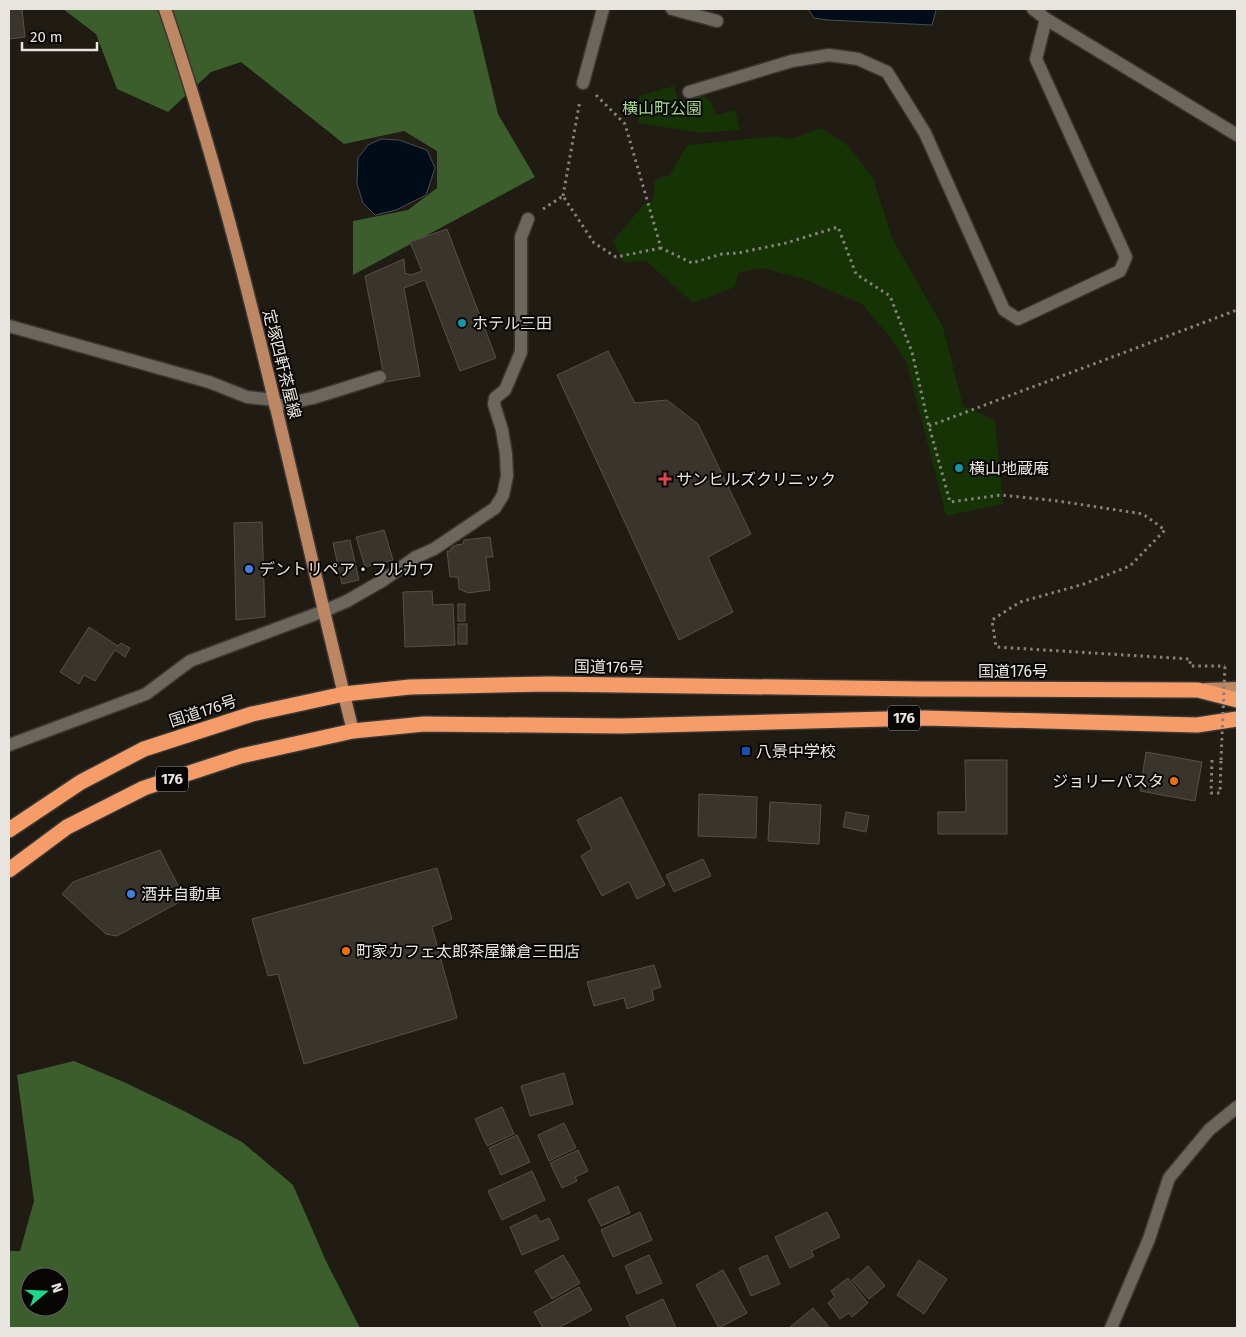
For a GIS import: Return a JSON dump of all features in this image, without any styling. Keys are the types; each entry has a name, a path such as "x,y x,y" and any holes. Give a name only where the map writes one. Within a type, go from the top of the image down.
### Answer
{"highway":[{"name":"国道176号","path":"9,830 81,782 144,749 252,714 344,694 410,686 548,684 921,689 1198,690 1237,700"},
{"name":"176","path":"9,870 67,827 144,788 241,756 353,731 424,724 620,726 925,718 1197,725 1237,719"}],"main road":[{"name":"定塚四軒茶屋線","path":"165,9 191,84 250,303 353,731"},
{"path":"1198,690 1237,688"}],"street":[{"path":"583,82 604,9"},
{"path":"672,9 717,21"},
{"path":"1034,9 1046,19 1237,135"},
{"path":"689,92 792,61 829,55 858,59 887,72 925,133 1004,310 1018,319 1120,271 1126,258 1036,59 1046,19"},
{"path":"9,745 146,694 190,661 324,611 382,581 416,557 434,549 495,508 503,495 507,476 502,430 494,404 495,398 505,390 521,352 521,237 528,219"},
{"path":"9,326 209,382 247,397 274,403 312,398 380,377"},
{"path":"1111,1328 1149,1239 1169,1178 1209,1130 1237,1107"}],"path":[{"path":"583,82 563,196 594,243 616,257 660,248 692,263 722,254 738,253 786,243 838,227 856,274 890,296 912,352 929,426 950,502 1001,495 1058,501 1143,514 1165,530 1130,566 1084,584 1020,602 992,620 996,647 1190,659 1190,666 1226,666 1220,793 1211,792 1212,760"},
{"path":"583,82 625,124 660,248"},
{"path":"528,219 563,196"},
{"path":"929,426 1237,310"}],"green space":[{"path":"63,9 473,9 498,114 535,177 353,275 353,221 408,210 437,188 437,151 404,131 344,144 241,62 211,72 168,112 117,89 96,34"},
{"name":"横山町公園","path":"674,86 678,101 704,96 711,102 716,115 735,110 740,130 701,133 638,123 639,96"},
{"path":"821,128 846,144 873,178 892,238 943,327 963,406 995,420 1003,504 946,516 907,363 889,336 862,304 803,279 762,268 738,273 735,287 693,303 646,261 623,262 613,241 643,205 653,200 655,180 670,175 687,145 777,136 791,139"},
{"path":"74,1061 182,1110 242,1142 293,1185 326,1261 360,1328 9,1328 9,1251 20,1251 34,1201 17,1075"}],"shaded area":[{"path":"808,9 936,10 932,25 828,20 814,18"},
{"path":"381,139 399,140 427,150 435,168 426,195 396,210 375,215 363,203 357,184 358,158 368,145"}],"building":[{"path":"9,9 22,9 25,37 9,39"},
{"name":"ホテル三田","path":"447,229 496,358 460,371 425,280 404,288 420,376 385,382 365,276 404,259 405,273 411,275 422,271 410,242"},
{"name":"サンヒルズクリニック","path":"608,351 635,403 667,400 698,424 751,534 708,557 733,612 679,640 557,375"},
{"path":"262,522 265,617 236,620 234,523"},
{"path":"384,530 393,560 365,567 356,537"},
{"path":"490,537 493,557 486,557 490,590 468,593 459,589 458,577 450,577 447,551 451,551 451,548 456,545 463,544 464,540"},
{"path":"350,540 359,580 342,584 333,543"},
{"path":"432,591 433,605 453,604 455,645 405,647 403,592"},
{"path":"458,604 465,604 465,621 458,621"},
{"path":"458,624 467,624 467,644 458,644"},
{"path":"89,627 118,646 121,643 130,648 125,657 115,650 95,681 84,675 79,684 60,672"},
{"path":"1146,752 1202,762 1195,801 1140,791"},
{"path":"965,760 1007,760 1007,834 938,834 938,812 966,812"},
{"path":"699,794 757,797 756,838 698,836"},
{"path":"621,797 665,885 637,899 629,882 602,896 581,856 592,849 577,820"},
{"path":"770,802 821,805 819,844 768,841"},
{"path":"846,812 869,816 866,832 843,827"},
{"path":"160,850 185,899 117,936 106,934 62,894 73,882"},
{"path":"703,859 711,876 674,892 666,875"},
{"path":"437,868 452,919 432,927 457,1018 304,1064 278,974 268,976 252,919"},
{"path":"654,965 661,987 652,990 654,1000 627,1009 624,998 594,1006 587,982"},
{"path":"564,1073 573,1104 530,1116 521,1086"},
{"path":"502,1107 514,1134 487,1146 475,1119"},
{"path":"564,1123 576,1148 549,1161 538,1135"},
{"path":"517,1135 530,1162 501,1175 489,1148"},
{"path":"578,1150 588,1171 575,1177 577,1181 562,1188 550,1163"},
{"path":"532,1171 545,1200 502,1220 488,1191"},
{"path":"618,1186 630,1213 601,1226 588,1200"},
{"path":"640,1212 652,1240 613,1257 601,1230"},
{"path":"827,1212 840,1237 811,1251 814,1256 790,1268 775,1237"},
{"path":"536,1215 540,1222 549,1218 559,1239 522,1255 510,1227"},
{"path":"563,1255 580,1283 552,1299 535,1271"},
{"path":"649,1255 662,1283 637,1294 625,1266"},
{"path":"767,1255 780,1284 751,1296 739,1268"},
{"path":"919,1260 947,1279 924,1314 897,1295"},
{"path":"868,1266 885,1286 869,1299 852,1280"},
{"path":"723,1270 747,1313 719,1328 696,1285"},
{"path":"848,1278 868,1303 852,1317 849,1313 840,1319 828,1303 835,1297 831,1291"},
{"path":"579,1287 592,1310 558,1328 543,1328 534,1312"},
{"path":"663,1299 676,1328 631,1328 626,1316"},
{"path":"813,1308 830,1328 789,1328"}],"place":[{"name":"ホテル三田","path":"462,323"},
{"name":"横山地蔵庵","path":"959,468"},
{"name":"サンヒルズクリニック","path":"665,479"},
{"name":"デントリペア・フルカワ","path":"249,569"},
{"name":"八景中学校","path":"746,751"},
{"name":"ジョリーパスタ","path":"1174,781"},
{"name":"酒井自動車","path":"131,894"},
{"name":"町家カフェ太郎茶屋鎌倉三田店","path":"346,951"}]}
